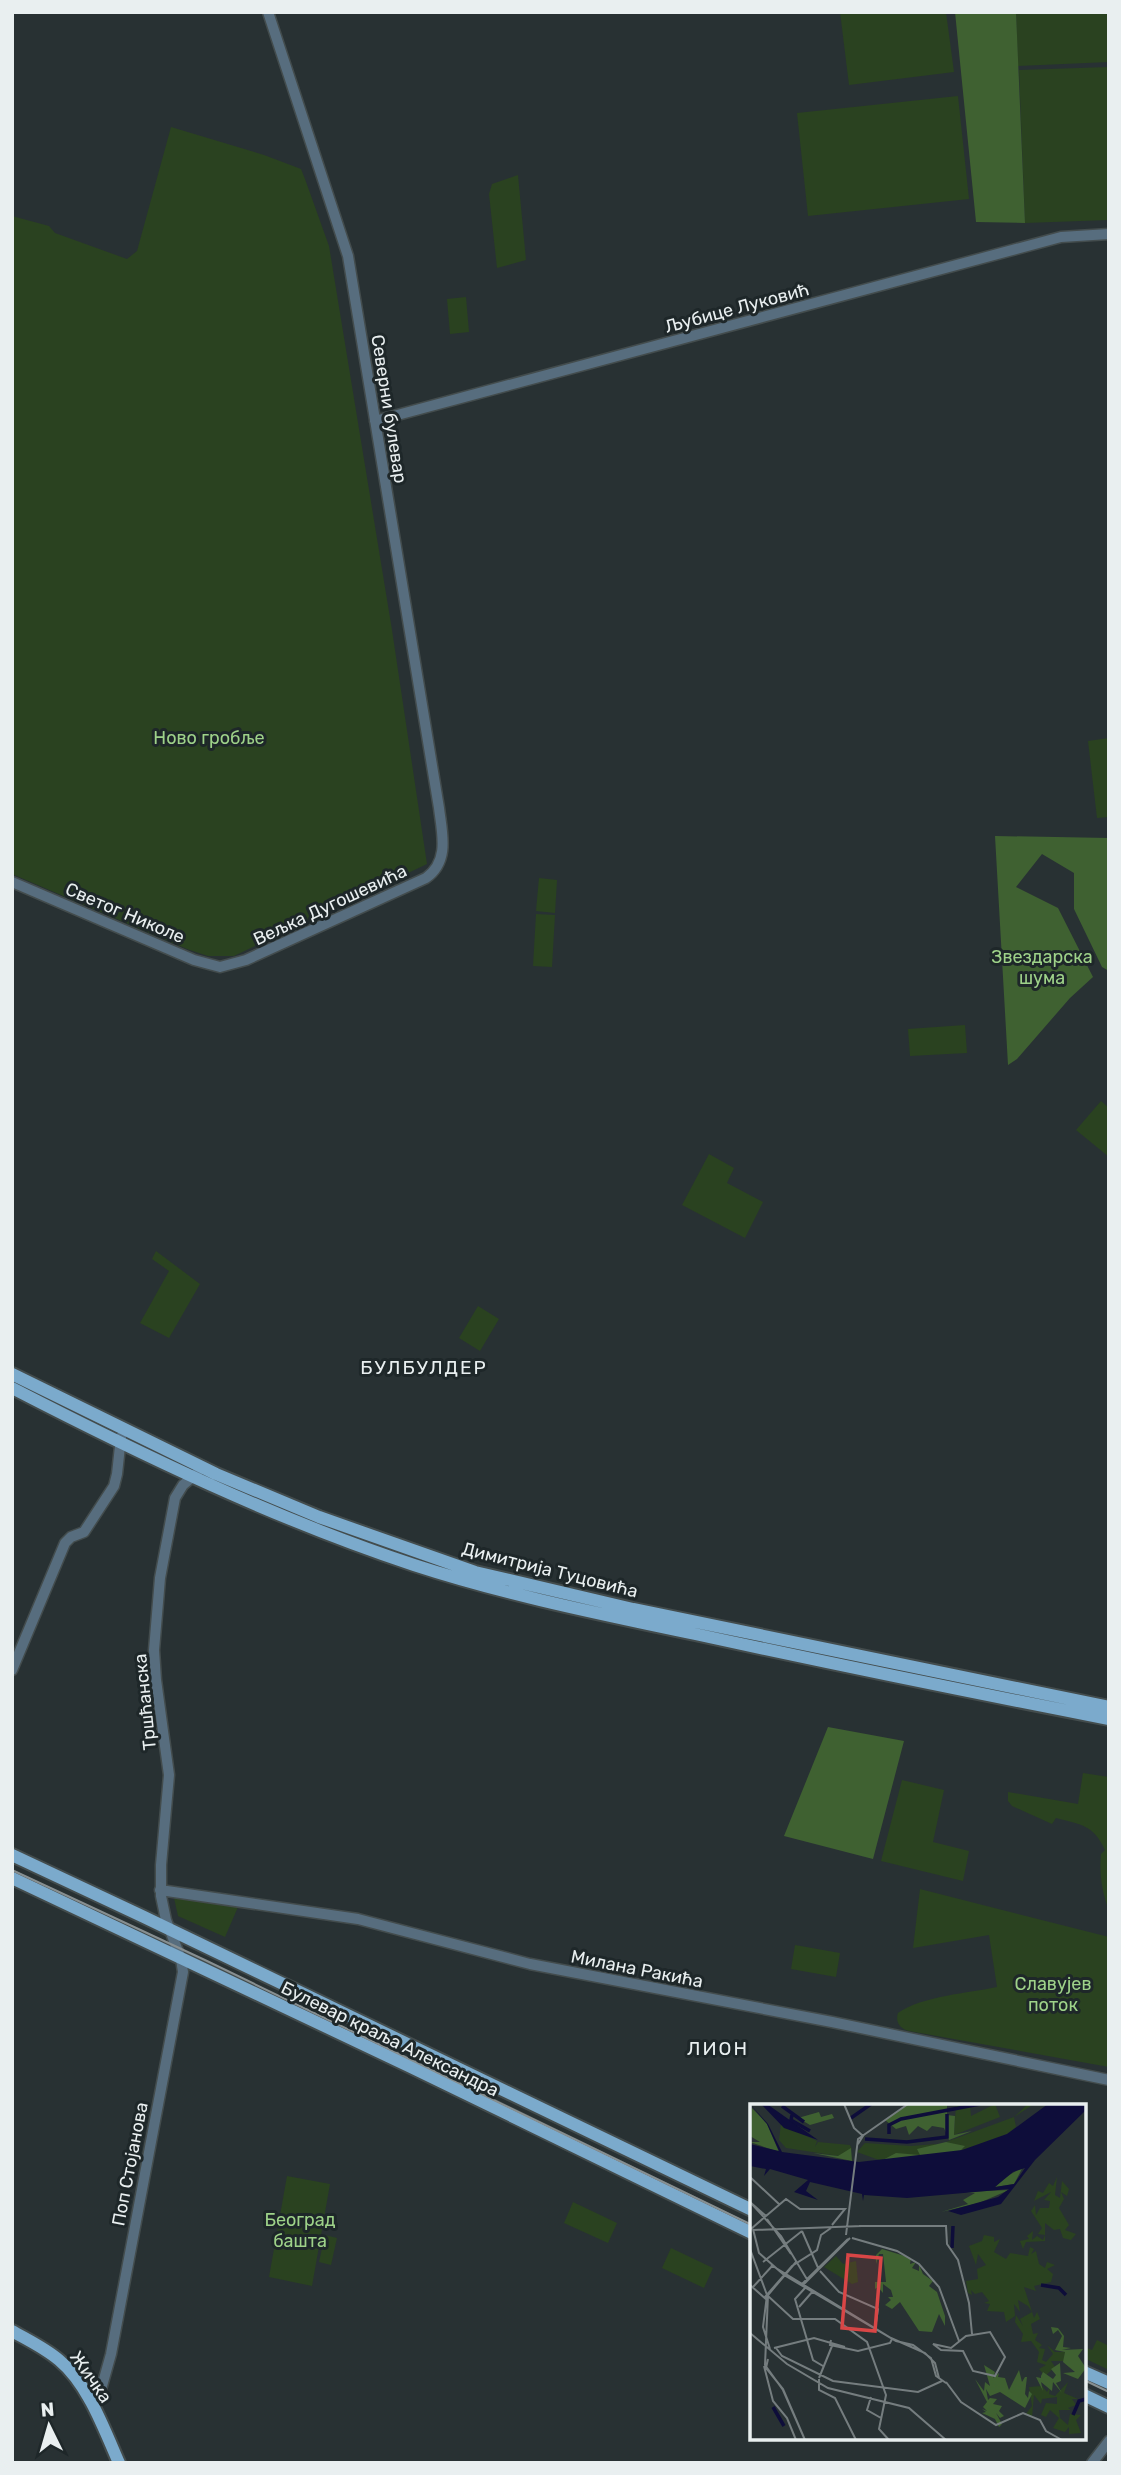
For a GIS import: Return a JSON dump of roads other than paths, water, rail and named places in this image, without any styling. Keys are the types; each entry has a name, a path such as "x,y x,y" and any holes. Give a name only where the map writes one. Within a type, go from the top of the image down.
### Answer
{"main road":[{"name":"Димитрија Туцовића","path":"12,1374 191,1477 319,1530 403,1561 470,1582 584,1611 845,1667 1109,1719"},
{"name":"Димитрија Туцовића","path":"12,1388 319,1517 432,1559 487,1576 861,1657 1109,1707"},
{"name":"Булевар краља Александра","path":"12,1855 750,2209"},
{"name":"Булевар краља Александра","path":"12,1878 750,2231"},
{"name":"Жичка","path":"12,2331 61,2361 89,2400 120,2463"},
{"path":"1086,2373 1109,2384"},
{"path":"1086,2396 1109,2406"}],"street":[{"name":"Северни булевар","path":"268,12 345,245 441,821"},
{"name":"Љубице Луковић","path":"375,421 1061,237 1109,234"},
{"name":"Вељка Дугошевића","path":"227,967 426,878 438,867 441,859 441,821"},
{"name":"Светог Николе","path":"12,882 194,960 212,966 227,967"},
{"path":"12,1670 65,1544 71,1537 84,1532 114,1486 121,1436"},
{"path":"191,1477 203,1468"},
{"name":"Тршћанска","path":"169,1929 160,1890 169,1775 154,1661 155,1623 160,1578 175,1498 191,1477"},
{"name":"Милана Ракића","path":"160,1890 358,1919 530,1964 832,2022 1109,2080"},
{"name":"Поп Стојанова","path":"89,2400 100,2391 104,2381 115,2334 183,1972 181,1959 169,1929"},
{"path":"1092,2463 1109,2441"}],"tram line":[{"path":"12,1870 207,1961 750,2224"},
{"path":"1086,2381 1109,2392"}],"district":[{"name":"БУЛБУЛДЕР","path":"424,1367"},
{"name":"ЛИОН","path":"718,2048"}],"park label":[{"name":"Ново гробље","path":"209,738"},
{"name":"Звездарска шума","path":"1042,967"},
{"name":"Славујев поток","path":"1053,1994"},
{"name":"Београд башта","path":"300,2230"}]}
